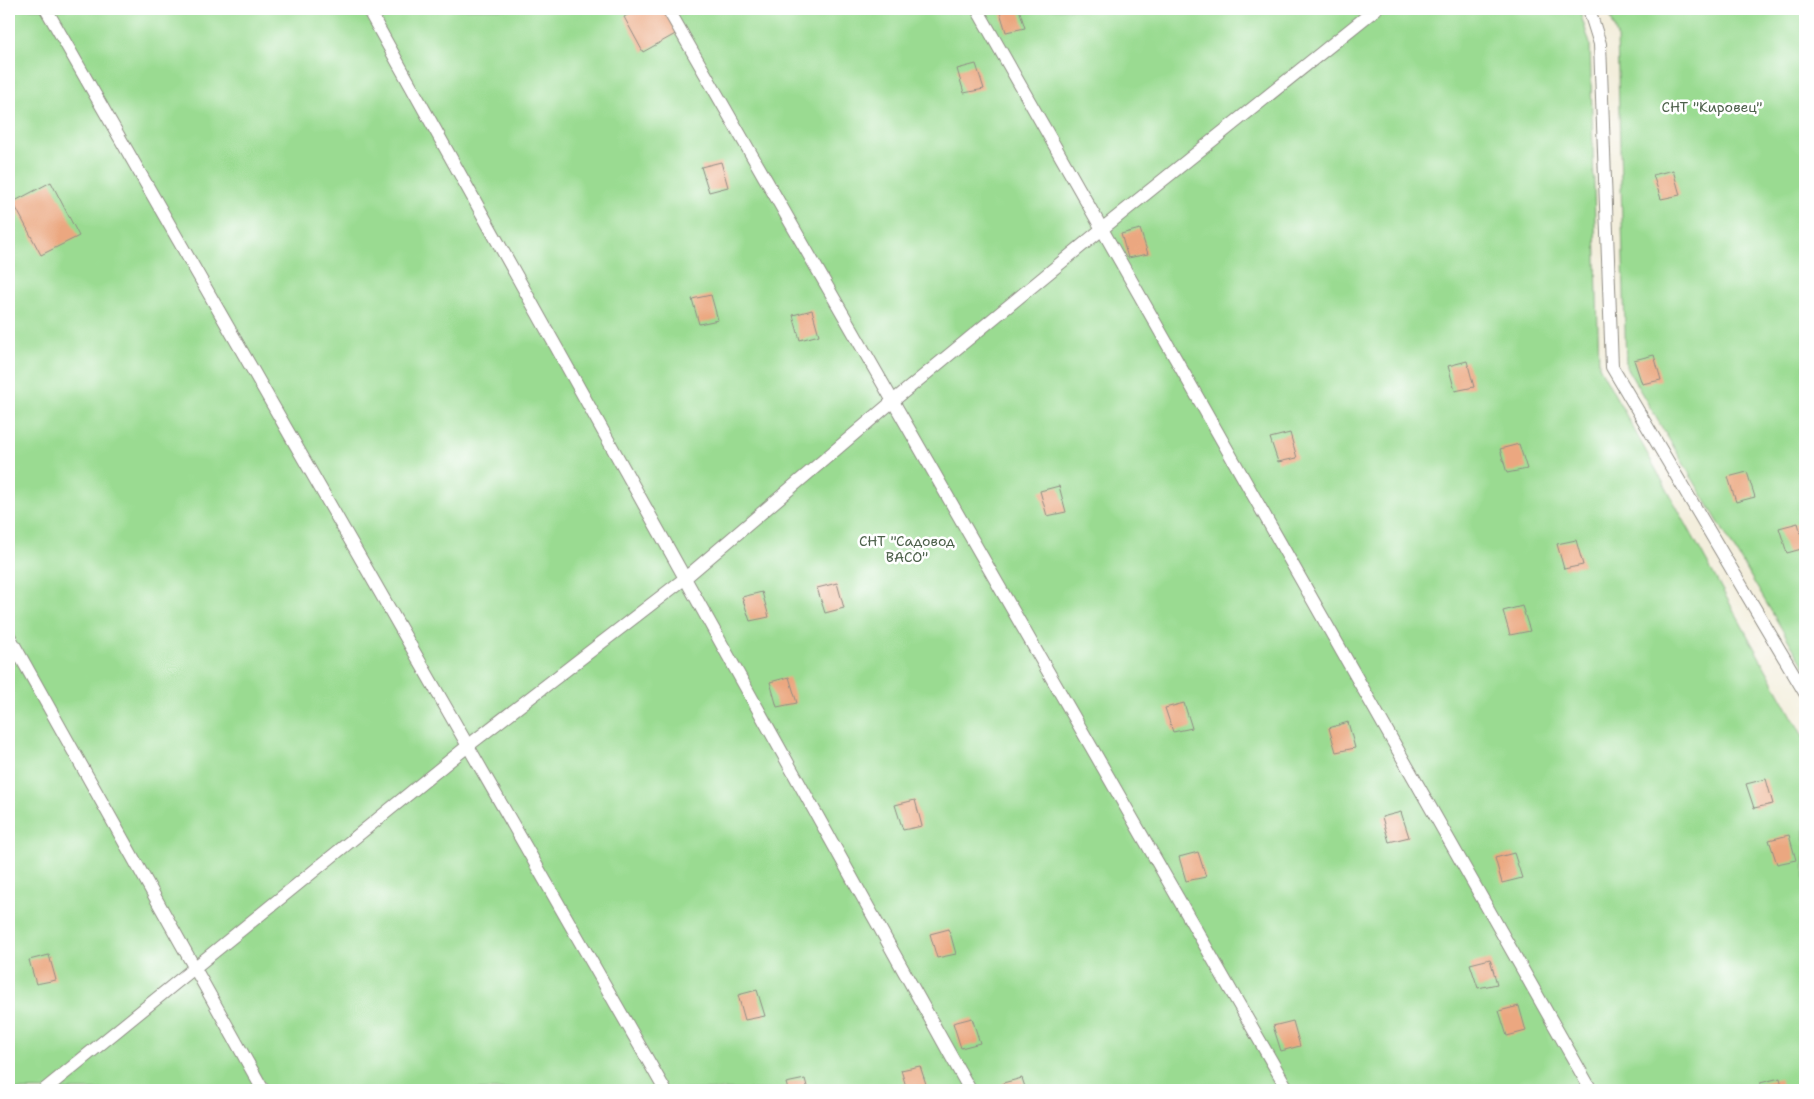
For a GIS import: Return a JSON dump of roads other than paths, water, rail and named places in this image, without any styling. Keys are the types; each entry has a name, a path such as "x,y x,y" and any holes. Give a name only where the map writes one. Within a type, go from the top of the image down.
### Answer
{"lane":[{"path":"46,9 665,1090"},
{"path":"368,9 970,1090"},
{"path":"668,9 1288,1090"},
{"path":"977,9 1591,1090"},
{"path":"44,1090 469,745 684,579 893,401 1102,229 1376,9"},
{"path":"1589,9 1600,44 1612,367 1805,693"},
{"path":"9,636 264,1090"}],"park label":[{"name":"СНТ \"Кировец\"","path":"1712,107"},
{"name":"СНТ \"Садовод ВАСО\"","path":"907,550"}]}
